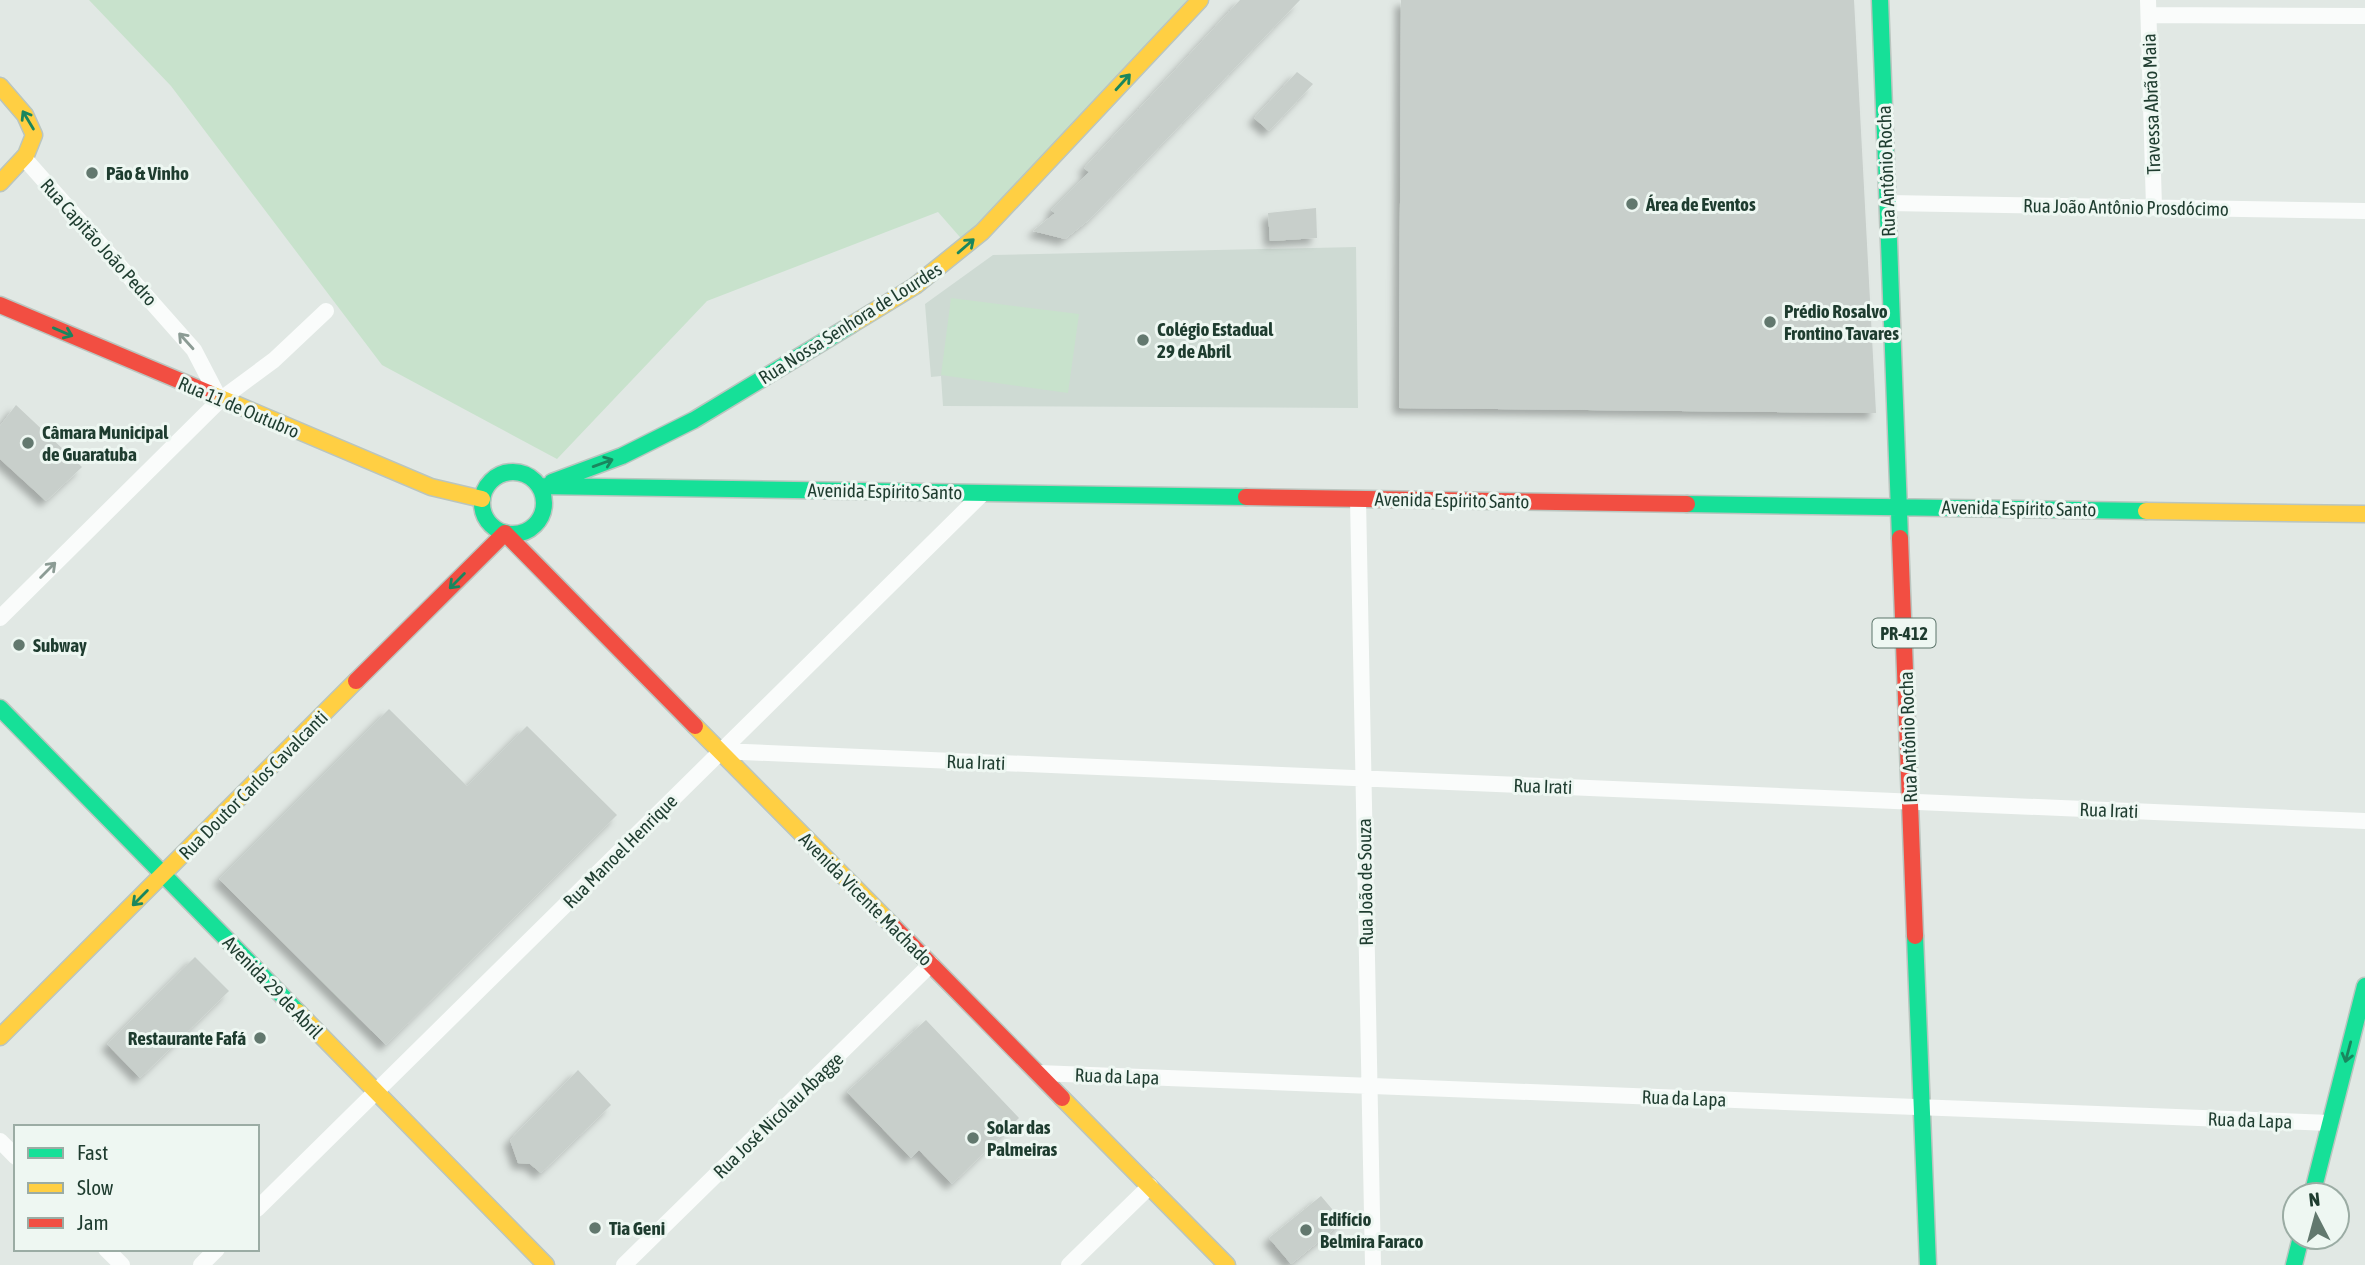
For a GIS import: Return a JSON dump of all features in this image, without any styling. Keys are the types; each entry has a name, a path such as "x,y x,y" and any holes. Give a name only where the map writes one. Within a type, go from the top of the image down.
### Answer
{"main road":[{"name":"Rua Nossa Senhora de Lourdes","path":"539,486 622,456 694,420 915,286 982,232 1200,0"},
{"name":"Rua Antônio Rocha","path":"1880,0 1928,1265"},
{"path":"0,86 33,124 35,138 24,159 0,183"},
{"name":"Rua 11 de Outubro","path":"0,305 431,487 482,499"},
{"path":"506,473 525,474 539,486 544,507 535,525 515,534 505,533 490,524 482,499 489,482 506,473"},
{"name":"Avenida Espírito Santo","path":"539,486 2365,514"},
{"name":"Avenida Vicente Machado","path":"505,533 1227,1265"},
{"name":"Rua Doutor Carlos Cavalcanti","path":"0,1037 505,533"},
{"name":"Avenida 29 de Abril","path":"0,708 546,1265"},
{"path":"2316,1181 2365,986"}],"street":[{"path":"2148,8 2365,16"},
{"name":"Travessa Abrão Maia","path":"2148,8 2154,208"},
{"name":"Rua Capitão João Pedro","path":"24,159 194,350 220,400"},
{"name":"Rua João Antônio Prosdócimo","path":"1888,202 2365,211"},
{"path":"0,618 220,400 274,360 326,311"},
{"name":"Rua Manoel Henrique","path":"259,1207 983,493"},
{"name":"Rua João de Souza","path":"1358,499 1373,1265"},
{"name":"Rua Irati","path":"720,751 2365,821"},
{"name":"Rua José Nicolau Abagge","path":"624,1265 931,964"},
{"name":"Rua da Lapa","path":"1038,1073 2330,1123"},
{"path":"0,1141 14,1155"},
{"path":"1069,1265 1150,1186"},
{"path":"108,1251 122,1265"},
{"path":"201,1265 215,1251"}],"shaded area":[{"name":"Colégio Estadual 29 de Abril","path":"1356,247 1358,408 943,406 941,376 931,377 925,304 993,255"}],"green space":[{"path":"89,0 1187,0 966,244 938,212 707,301 557,459 382,365 171,86"},
{"path":"951,298 1079,314 1068,393 941,375"}],"building":[{"path":"1240,0 1300,0 1090,219 1065,239 1033,231 1055,213 1051,210 1089,172 1084,168"},
{"name":"Área de Eventos","path":"1401,0 1854,0 1876,413 1399,408"},
{"path":"1297,72 1313,84 1269,131 1254,118"},
{"path":"1316,208 1317,238 1270,241 1268,213"},
{"name":"Câmara Municipal de Guaratuba","path":"16,405 82,467 46,501 0,459 0,426"},
{"path":"389,709 467,786 527,726 617,815 386,1045 219,879"},
{"path":"195,957 229,991 140,1078 107,1044"},
{"path":"926,1020 1019,1118 952,1184 919,1150 911,1158 847,1092"},
{"path":"578,1070 611,1105 541,1173 530,1164 518,1163 510,1140"},
{"name":"Edifício Belmira Faraco","path":"1321,1196 1343,1222 1291,1264 1269,1238"}],"traffic: fast":[{"path":"1880,0 1900,538"},
{"path":"552,482 622,456 694,420 851,325"},
{"path":"513,472 525,474 535,481 542,491 544,503 542,515 535,525 525,532 513,534 501,532 491,525 484,515 482,503 484,491 491,481 501,474 513,472"},
{"path":"539,486 1246,497"},
{"path":"1687,504 2146,511"},
{"path":"0,708 298,1012"},
{"path":"1915,936 1928,1265"},
{"path":"2316,1181 2365,986"},
{"path":"2294,1265 2298,1251"}],"traffic: slow":[{"path":"851,325 915,286 982,232 1200,0"},
{"path":"0,86 25,115 34,135 26,155 0,183"},
{"path":"209,393 431,487 482,499"},
{"path":"2146,511 2365,514"},
{"path":"0,1037 356,681"},
{"path":"695,726 893,926"},
{"path":"298,1012 546,1265"},
{"path":"1062,1098 1227,1265"}],"traffic: jam":[{"path":"0,305 209,393"},
{"path":"1246,497 1687,504"},
{"path":"356,681 505,533 695,726"},
{"path":"1900,538 1915,936"},
{"path":"893,926 1062,1098"}],"place":[{"name":"Pão & Vinho","path":"92,173"},
{"name":"Área de Eventos","path":"1632,204"},
{"name":"Prédio Rosalvo Frontino Tavares","path":"1770,322"},
{"name":"Colégio Estadual 29 de Abril","path":"1143,340"},
{"name":"Câmara Municipal de Guaratuba","path":"28,443"},
{"name":"Subway","path":"19,645"},
{"name":"Restaurante Fafá","path":"260,1038"},
{"name":"Solar das Palmeiras","path":"973,1138"},
{"name":"Tia Geni","path":"595,1228"},
{"name":"Edifício Belmira Faraco","path":"1306,1230"}]}
